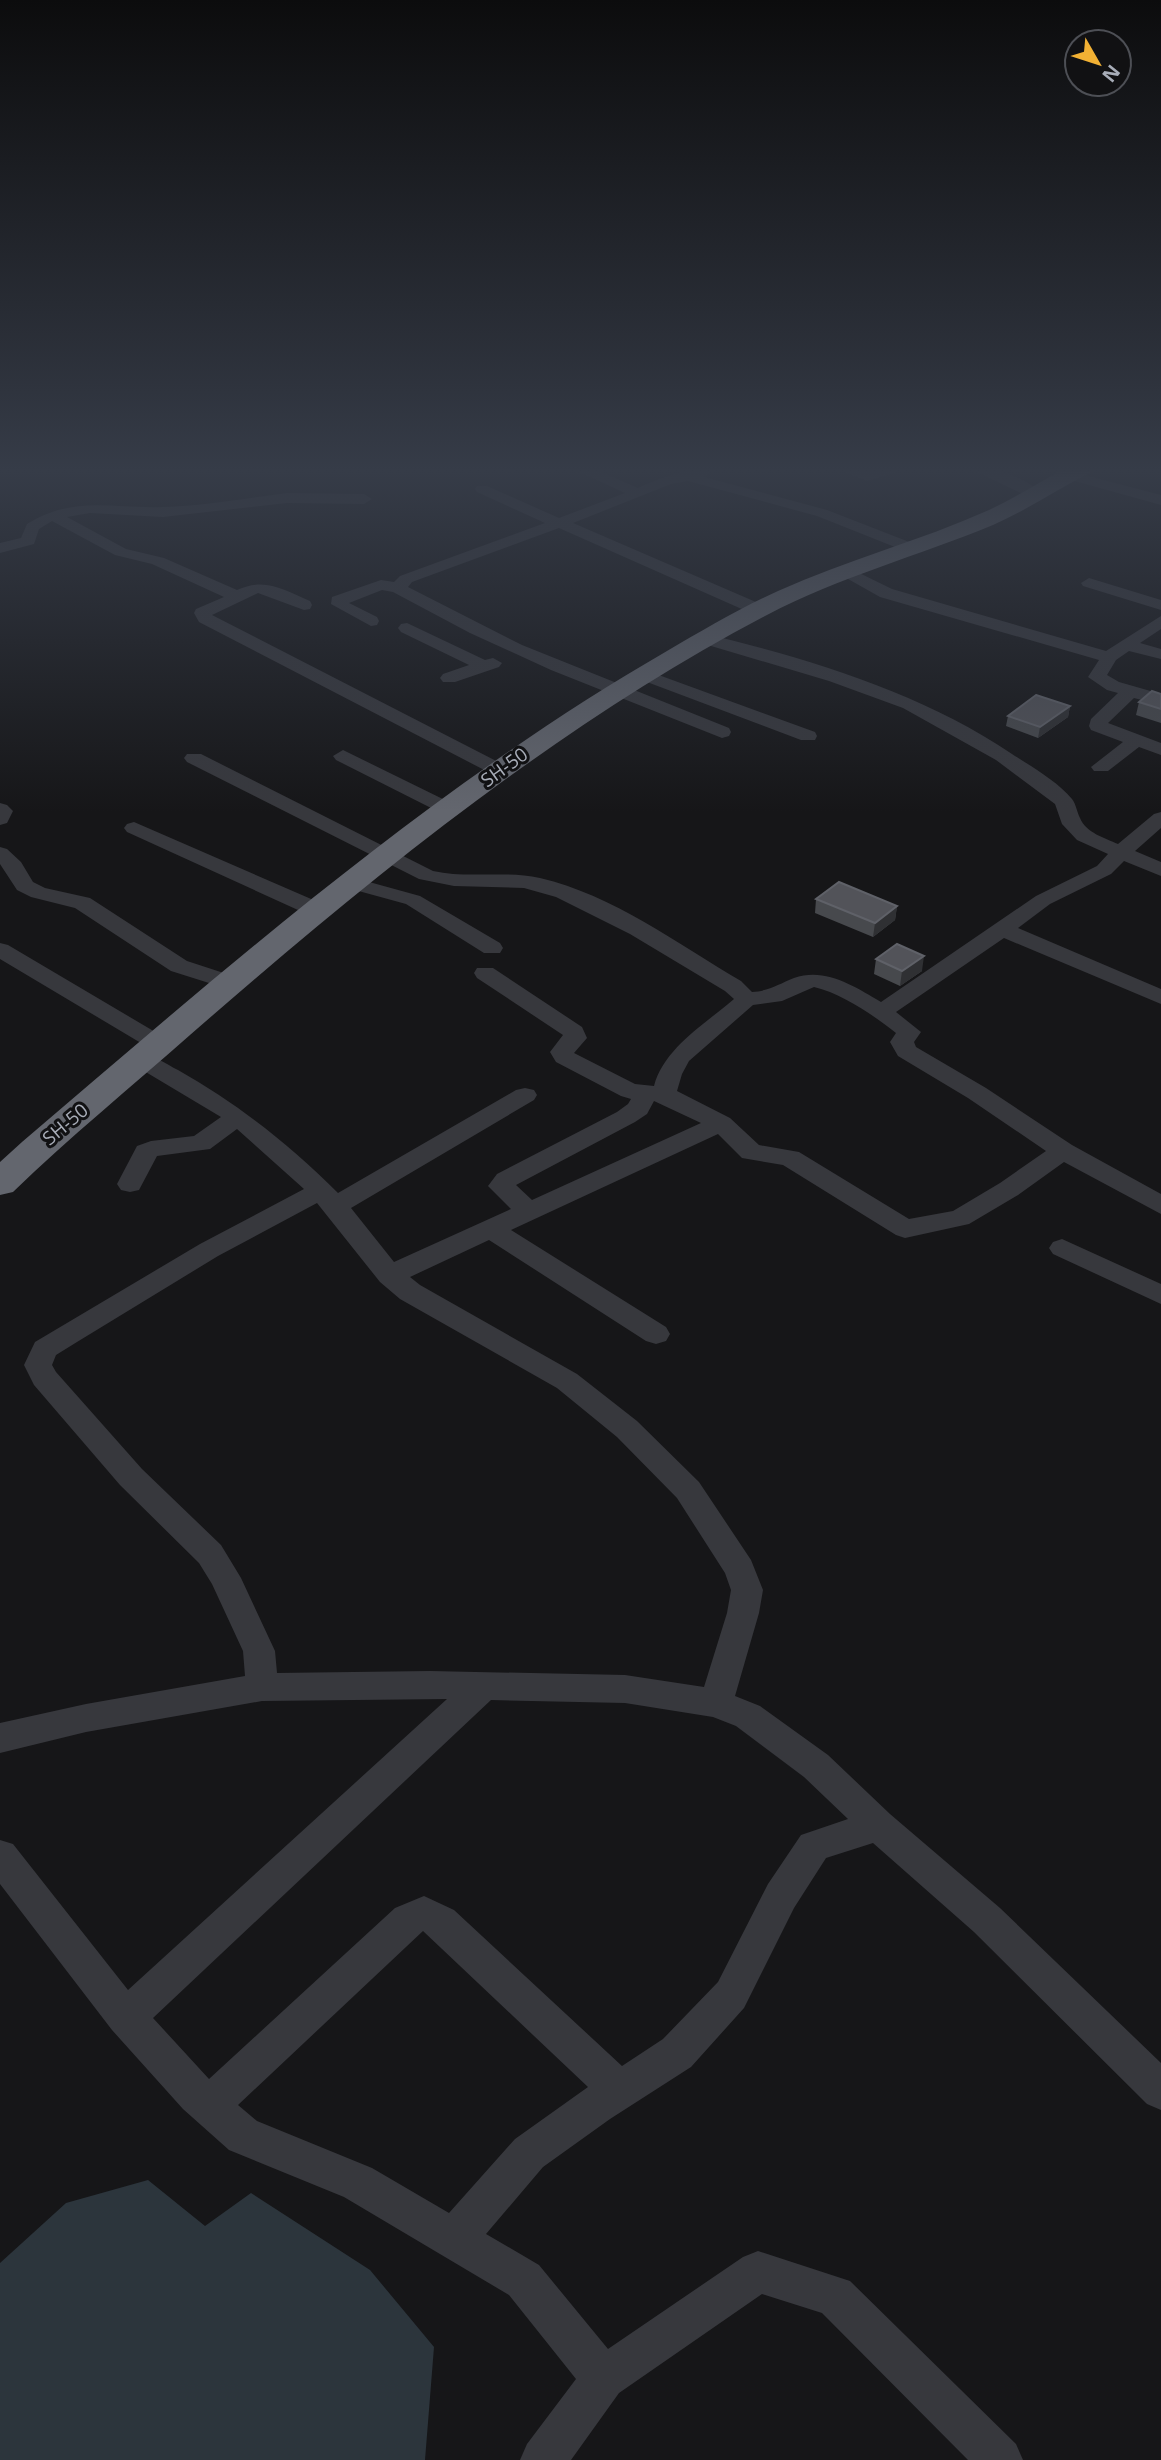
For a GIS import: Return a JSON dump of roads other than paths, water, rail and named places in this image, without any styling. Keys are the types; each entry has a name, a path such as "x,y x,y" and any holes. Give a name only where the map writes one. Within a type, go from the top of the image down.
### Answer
{"highway":[{"name":"SH-50","path":"0,1183 33,1151 228,982 351,883 499,770 645,675 759,610 818,582"}],"street":[{"path":"200,582 236,596"},
{"path":"398,588 404,582"},
{"path":"694,582 759,610"},
{"path":"865,582 880,590 1109,657"},
{"path":"1089,583 1161,605"},
{"path":"370,621 338,601 381,584 398,588 524,652 617,692 722,732"},
{"path":"304,605 265,589 248,590 202,613 205,618 499,770"},
{"path":"1161,621 1109,657 1097,677 1113,686 1161,700"},
{"path":"407,628 484,666"},
{"path":"707,639 835,677 909,704 1003,756 1064,802 1072,824 1084,836 1161,870"},
{"path":"1127,645 1161,654"},
{"path":"450,678 524,652"},
{"path":"645,675 808,736"},
{"path":"1131,691 1098,726 1161,749"},
{"path":"1101,767 1136,741"},
{"path":"343,756 448,809"},
{"path":"194,758 387,856 439,879 522,881 596,906 733,986 747,999"},
{"path":"0,809 3,811 0,818"},
{"path":"881,1012 942,973 1043,900 1104,870 1161,818"},
{"path":"134,828 317,910"},
{"path":"0,853 14,866 24,886 38,893 82,902 179,967 228,982"},
{"path":"351,883 413,900 492,948"},
{"path":"1002,929 1161,997"},
{"path":"0,950 150,1052 237,1117 298,1168 390,1275 410,1292 567,1381 627,1429 688,1490 745,1578 747,1590 743,1613 716,1703"},
{"path":"485,973 575,1032 575,1038 562,1052 564,1057 622,1088 656,1094 721,1123 751,1152 790,1158 905,1229 960,1218 1009,1189 1063,1151"},
{"path":"529,1211 501,1186 506,1180 626,1117 665,1089 681,1056 747,999 772,996 805,981 817,979 828,982 881,1012 909,1032 902,1042 906,1051 977,1093 1063,1151 1161,1205"},
{"path":"262,1687 259,1651 225,1578 210,1554 131,1477 44,1378 38,1365 44,1349 209,1250 326,1199 525,1096"},
{"path":"130,1184 146,1152 151,1149 201,1143 237,1117"},
{"path":"390,1275 721,1123"},
{"path":"490,1229 656,1334"},
{"path":"1062,1248 1161,1295"},
{"path":"0,1738 86,1718 262,1687 430,1685 625,1689 716,1703 748,1716 816,1766 878,1825 987,1920 1161,2090"},
{"path":"126,2017 483,1687"},
{"path":"454,2238 529,2154 619,2090 677,2053 731,1995 781,1896 814,1846 878,1825"},
{"path":"0,1856 126,2017 209,2105 243,2136 358,2182 524,2280 604,2378"},
{"path":"209,2105 408,1920 424,1913 442,1922 619,2090"},
{"path":"543,2460 604,2378 758,2272 835,2296 1000,2460"}]}
